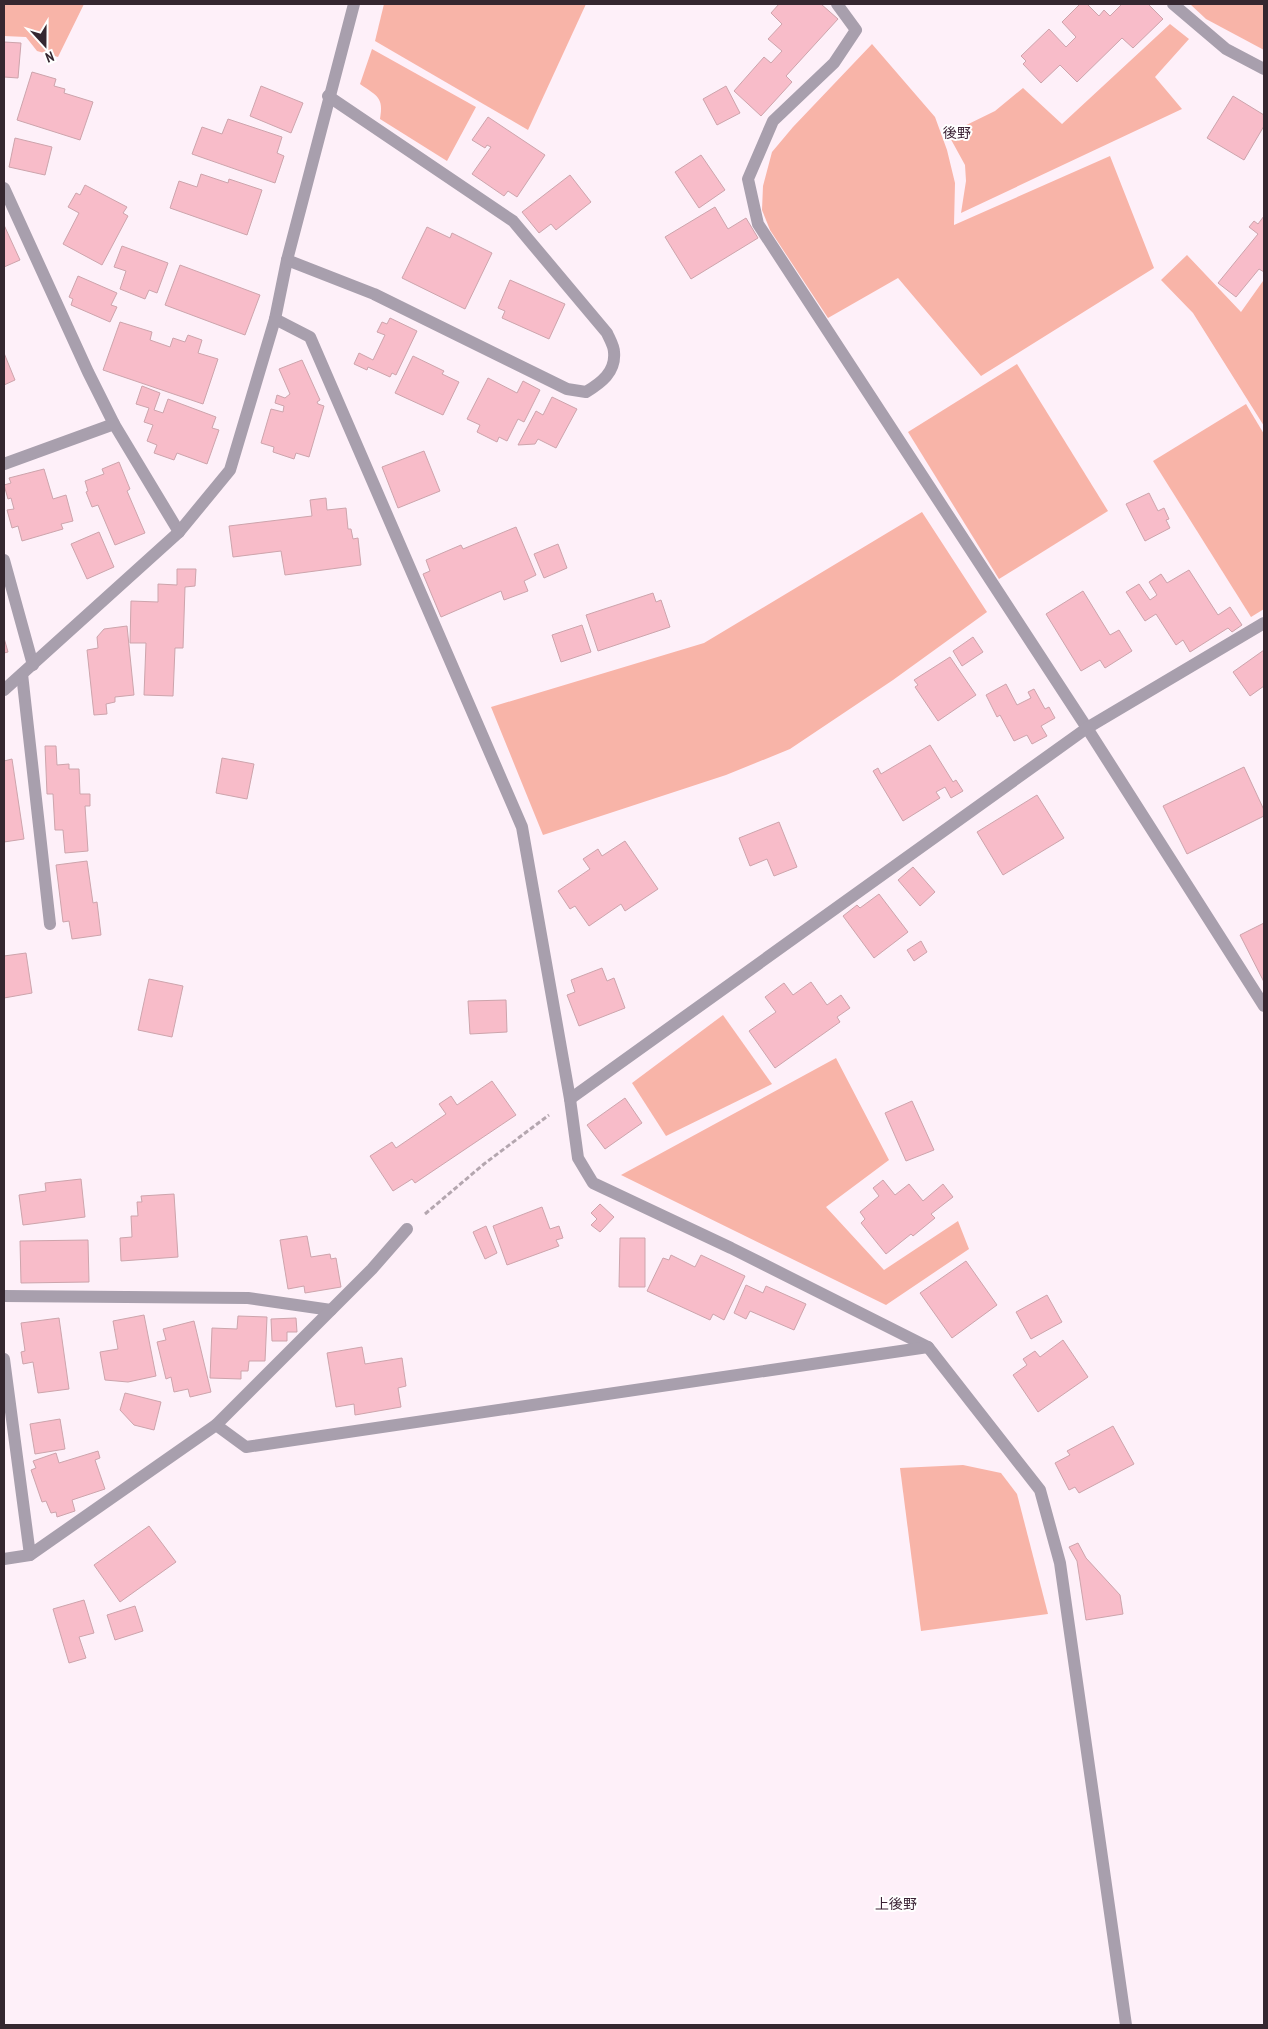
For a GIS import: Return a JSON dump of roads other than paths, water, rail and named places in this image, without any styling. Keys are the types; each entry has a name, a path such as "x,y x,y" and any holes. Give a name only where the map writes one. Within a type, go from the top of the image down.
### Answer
{"street":[{"path":"4,690 179,532 230,470 275,320 287,260 328,96 354,4"},
{"path":"837,4 856,30 834,63 773,121 748,179 758,224 1087,728 1264,1006"},
{"path":"1173,4 1226,49 1264,69"},
{"path":"287,260 374,294 568,389 586,392 603,382 610,370 614,351 607,333 513,220 328,96"},
{"path":"4,188 6,201 114,424 179,532"},
{"path":"275,320 310,337 522,827 570,1099 578,1158 593,1183 731,1248 928,1347 1040,1490 1060,1563 1126,2025"},
{"path":"4,464 114,424"},
{"path":"4,560 33,665"},
{"path":"570,1099 1087,728 1264,623"},
{"path":"22,674 50,924"},
{"path":"4,1558 30,1555 216,1426 372,1270 407,1229"},
{"path":"4,1296 248,1298 331,1310"},
{"path":"216,1426 246,1447 928,1347"},
{"path":"4,1359 30,1555"}],"district":[{"name":"後野","path":"957,133"},
{"name":"上後野","path":"896,1904"}]}
